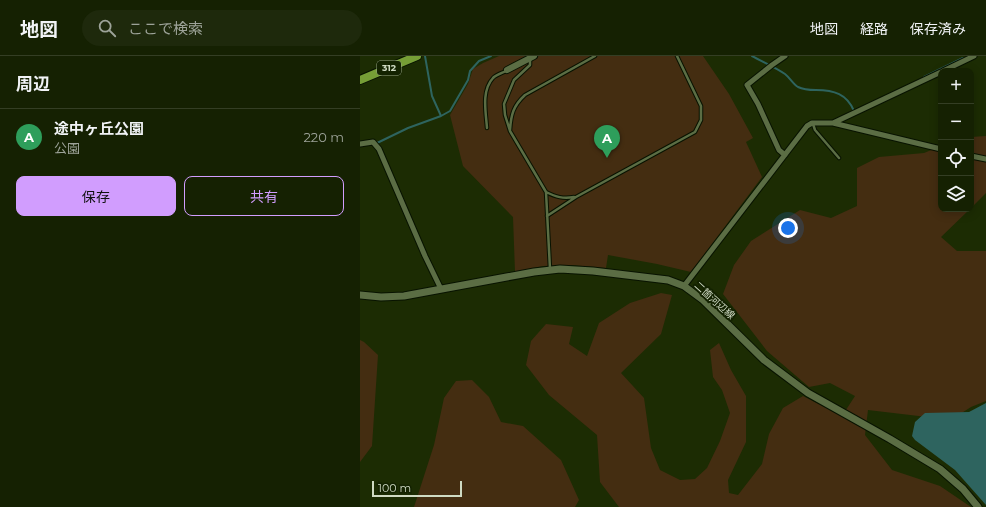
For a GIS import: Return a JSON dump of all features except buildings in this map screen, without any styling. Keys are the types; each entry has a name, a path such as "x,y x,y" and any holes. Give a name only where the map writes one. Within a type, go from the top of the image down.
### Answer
{"highway":[{"name":"312","path":"360,80 417,56"}],"main road":[{"name":"二箇河辺線","path":"360,295 381,297 404,296 550,270 574,269 645,276 668,280 684,286 703,300 764,360 783,376 808,393 890,438 940,469 963,489 978,507"}],"street":[{"path":"785,56 747,85 758,104 779,150 785,155"},
{"path":"950,68 974,56"},
{"path":"508,70 532,58"},
{"path":"834,123 938,74"},
{"path":"684,286 807,126 812,123 834,123 938,148"},
{"path":"360,144 374,142 379,149 425,256 442,289"},
{"path":"974,157 986,159"}],"lane":[{"path":"510,131 513,112 517,103 525,95 595,56"},
{"path":"547,216 576,197 695,132 701,120 701,106 677,56"},
{"path":"532,58 530,65 514,80 504,104 505,115 510,131 546,192 550,270"},
{"path":"487,128 485,106 486,93 489,83 493,78 508,70"},
{"path":"812,123 815,130 839,158"},
{"path":"546,192 555,197 576,197"}],"shaded area":[{"path":"499,56 703,56 729,94 753,138 746,142 762,177 691,272 608,255 606,268 571,265 543,266 515,272 513,217 463,166 450,115 468,84 473,69"},
{"path":"986,136 986,193 974,205 974,140 974,137"},
{"path":"938,147 938,212 967,212 941,237 957,251 986,251 986,401 971,407 960,414 927,417 868,410 865,435 892,470 940,486 971,507 619,507 600,482 597,435 549,395 526,365 531,341 546,324 573,327 569,344 587,356 599,323 630,303 661,293 672,295 661,334 621,373 644,398 651,448 660,470 680,480 695,479 707,468 720,441 730,413 722,390 713,377 710,350 719,343 731,370 746,396 746,442 728,480 729,493 738,495 762,464 769,434 783,408 803,396 842,416 855,396 830,383 809,387 767,351 723,294 734,265 751,241 800,210 831,218 857,206 857,168 879,157 924,153"},
{"path":"360,340 378,355 372,446 360,462"},
{"path":"472,380 489,397 501,422 523,426 561,460 579,500 575,507 414,507 434,445 444,398 456,381"}],"water":[{"path":"986,403 986,505 955,470 915,440 912,436 915,422 925,413 969,412"}],"waterway":[{"path":"425,56 432,96 441,116"},
{"path":"375,144 408,128 441,116 450,111 468,80 470,71 479,61 491,56"},
{"path":"752,56 785,74 800,88 807,90 823,90 839,94 844,97 854,111 855,110"},
{"path":"924,77 963,58"}],"place":[{"name":"途中ヶ丘公園","path":"607,158"}]}
